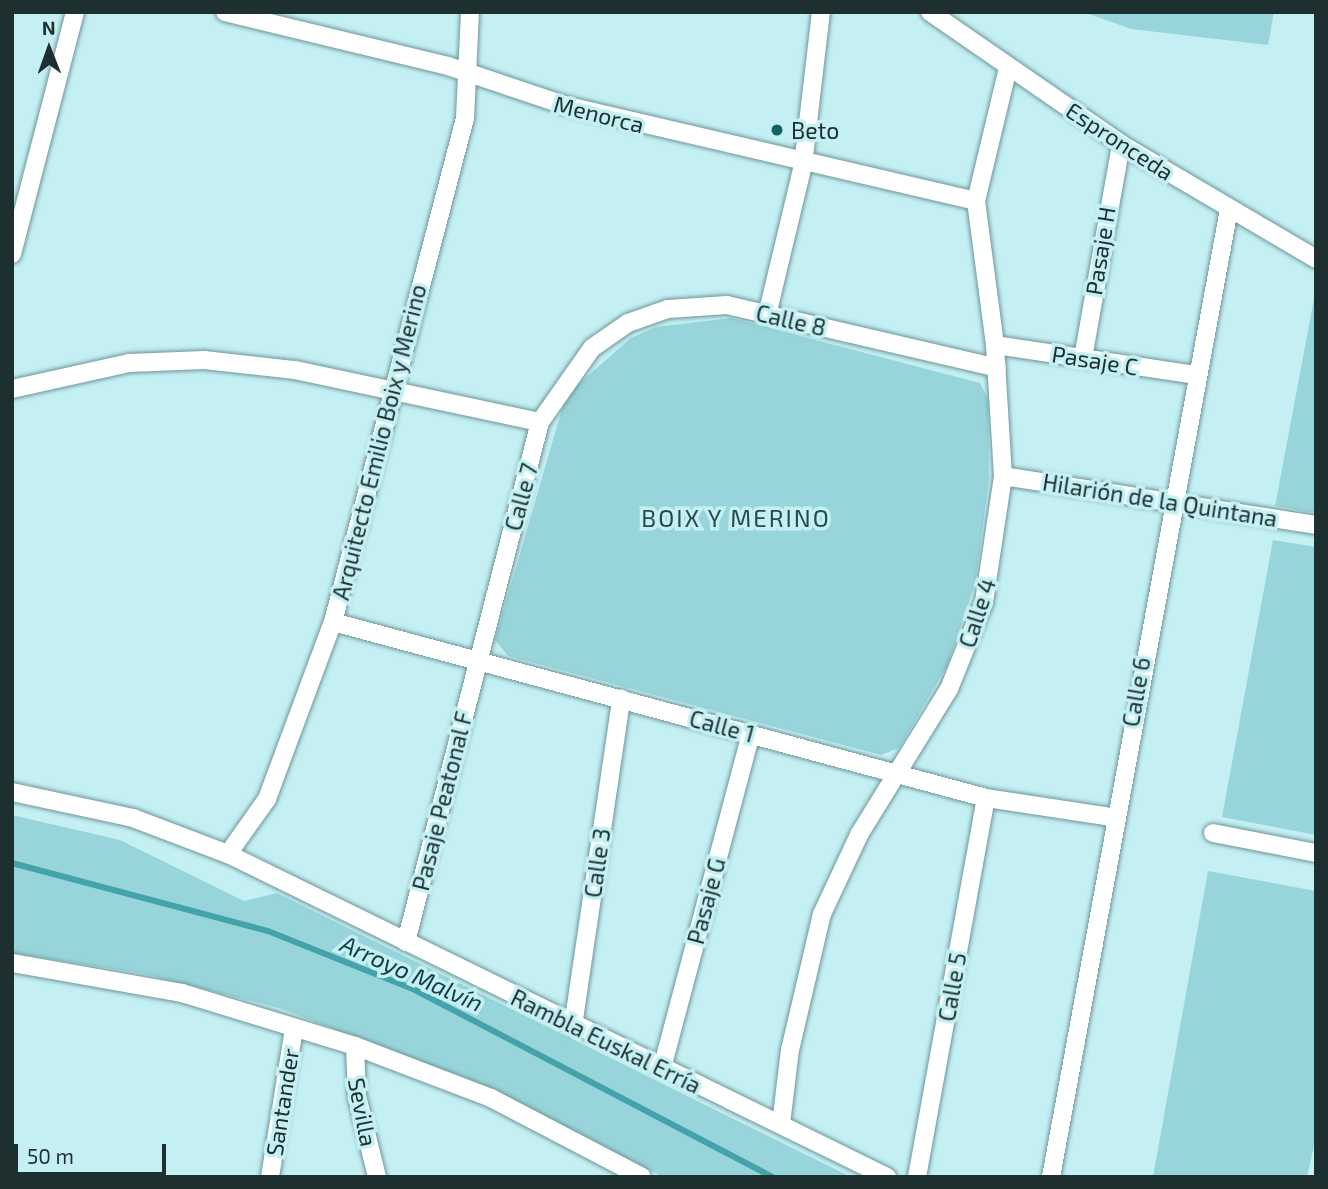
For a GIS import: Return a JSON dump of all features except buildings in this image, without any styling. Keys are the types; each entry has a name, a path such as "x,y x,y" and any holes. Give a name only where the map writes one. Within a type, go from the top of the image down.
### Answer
{"street":[{"path":"12,254 75,12"},
{"name":"Menorca","path":"225,12 803,164 976,201"},
{"name":"Arquitecto Emilio Boix y Merino","path":"228,854 267,799 333,622 389,393 465,118 470,76 470,12"},
{"path":"767,315 803,164 821,12"},
{"name":"Espronceda","path":"936,15 1008,68 1121,144 1228,209 1316,258"},
{"name":"Calle 4","path":"781,1124 810,948 860,833 949,689 984,602 1003,476 995,345 976,201 1008,68"},
{"name":"Pasaje H","path":"1083,358 1121,144"},
{"name":"Calle 6","path":"1051,1177 1112,817 1228,209"},
{"name":"Calle 8","path":"592,348 628,323 668,309 727,305 997,368"},
{"name":"Pasaje C","path":"995,345 1195,375"},
{"name":"Calle 7","path":"478,660 540,422 592,348"},
{"path":"12,389 129,363 204,360 295,370 389,393 540,422"},
{"name":"Hilarión de la Quintana","path":"1003,476 1171,500 1316,525"},
{"name":"Calle 1","path":"333,622 986,798 1112,817"},
{"name":"Pasaje Peatonal F","path":"406,942 478,660"},
{"name":"Calle 3","path":"573,1026 621,699"},
{"name":"Pasaje G","path":"662,1068 751,734"},
{"name":"Rambla Euskal Erría","path":"12,792 133,818 228,854 573,1026 887,1177"},
{"name":"Calle 5","path":"917,1177 986,798"},
{"path":"1213,833 1316,853"},
{"path":"12,963 182,993 355,1046 491,1098 642,1177"},
{"name":"Santander","path":"270,1177 295,1028"},
{"name":"Sevilla","path":"355,1046 357,1096 377,1177"}],"shaded area":[{"path":"1084,12 1274,12 1268,45 1131,29"},
{"path":"1316,288 1316,513 1275,506"},
{"path":"731,318 980,383 988,399 989,479 975,584 947,666 899,748 881,755 508,656 495,640 566,395 631,338 656,327"},
{"path":"1273,540 1316,547 1316,835 1222,817"},
{"path":"12,815 120,840 244,901 277,893 851,1177 663,1177 486,1086 279,1008 145,974 12,953"},
{"path":"1208,871 1316,891 1316,1137 1307,1177 1153,1177"}],"waterway":[{"name":"Arroyo Malvín","path":"12,863 268,931 413,989 773,1177"}],"place":[{"name":"Beto","path":"777,130"}],"district":[{"name":"BOIX Y MERINO","path":"736,518"}]}
